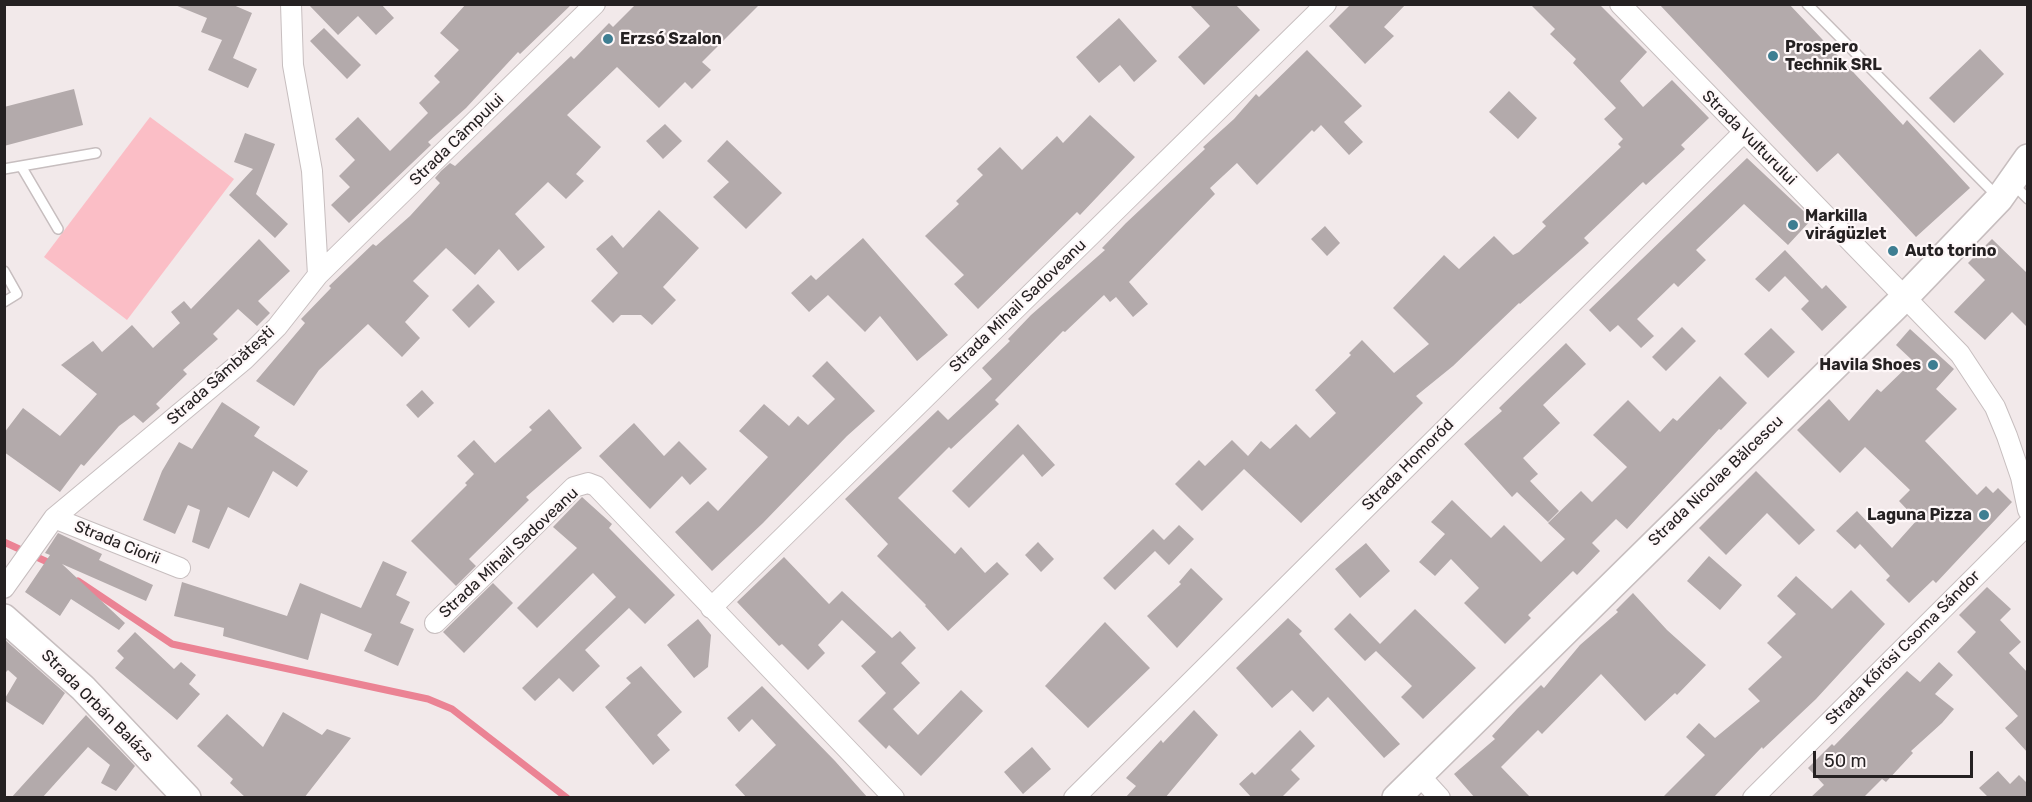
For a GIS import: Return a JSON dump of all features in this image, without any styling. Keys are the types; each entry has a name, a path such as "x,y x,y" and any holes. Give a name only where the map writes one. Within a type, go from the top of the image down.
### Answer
{"main road":[{"name":"Strada Nicolae Bălcescu","path":"1396,798 2013,193 2028,158"},
{"name":"Strada Orbán Balázs","path":"4,618 83,688 188,798"}],"street":[{"path":"291,4 292,65 312,171 318,275"},
{"name":"Strada Câmpului","path":"318,275 595,4"},
{"name":"Strada Mihail Sadoveanu","path":"711,608 1326,4"},
{"name":"Strada Vulturului","path":"1620,4 1960,354 1995,407 2021,477 2028,510"},
{"name":"Strada Homoród","path":"1074,798 1743,133"},
{"name":"Strada Sâmbătești","path":"4,588 54,518 245,359 277,327 318,275"},
{"name":"Strada Mihail Sadoveanu","path":"435,623 574,486 588,483 596,486 894,798"},
{"name":"Strada Ciorii","path":"54,518 180,568"},
{"name":"Strada Kőrösi Csoma Sándor","path":"1753,798 2028,524"},
{"path":"1419,775 1440,798"}],"lane":[{"path":"1807,4 2013,193"},
{"path":"4,169 96,153"},
{"path":"21,166 58,229"},
{"path":"4,271 17,294 4,302"}],"shaded area":[{"path":"150,117 234,179 127,320 44,257"}],"building":[{"path":"231,4 252,13 233,58 257,69 248,88 208,70 222,40 201,32 207,18 175,5"},
{"path":"308,4 381,4 394,18 376,35 358,16 338,35"},
{"path":"466,4 572,4 520,54 518,52 466,108 428,142 431,145 349,223 331,205 350,187 339,176 355,160 335,139 358,117 390,151 428,113 419,103 440,82 434,76 459,50 440,33"},
{"path":"636,4 760,4 702,62 711,70 692,89 685,82 659,108 617,67 567,115 601,147 576,174 584,181 566,199 548,182 515,214 545,247 518,271 499,249 475,275 446,248 413,281 429,296 405,322 420,338 402,357 368,324 319,370 294,406 256,381 305,323 301,319 331,288 329,286 373,244 376,246 410,216 440,183 435,178 441,171 450,163 455,166 571,56 574,59 609,23 613,27"},
{"path":"1189,4 1235,4 1260,30 1204,85 1178,57 1210,26"},
{"path":"1351,4 1406,4 1384,27 1394,36 1365,64 1329,26"},
{"path":"1530,4 1599,4 1647,52 1620,81 1643,107 1672,80 1709,118 1681,145 1685,149 1646,185 1643,182 1584,238 1589,243 1519,303 1453,366 1416,396 1423,403 1301,523 1244,469 1202,511 1175,484 1199,460 1205,466 1232,440 1248,456 1261,441 1270,449 1296,424 1310,438 1336,413 1315,390 1351,355 1349,353 1362,340 1394,373 1429,344 1393,308 1444,255 1459,269 1494,236 1513,255 1519,252 1546,226 1542,222 1621,147 1618,144 1623,139 1604,119 1616,108 1573,63 1576,59 1550,34 1555,29"},
{"name":"Prospero Technik SRL","path":"1659,4 1789,4 1903,125 1907,120 1970,188 1916,237 1838,153 1817,172"},
{"path":"1119,18 1157,61 1134,82 1120,65 1099,83 1076,57"},
{"path":"324,28 361,65 347,79 310,41"},
{"path":"1980,49 2004,74 1954,123 1929,98"},
{"path":"1307,50 1362,106 1344,122 1363,142 1349,155 1321,125 1314,132 1312,130 1257,185 1237,163 1210,188 1215,194 1129,282 1148,304 1133,317 1116,297 1110,302 1104,295 1065,332 1063,331 995,400 999,404 951,449 949,447 898,498 955,554 961,547 985,573 997,562 1009,574 948,631 926,605 877,556 888,544 845,499 938,410 948,420 992,379 982,368 1010,341 1008,339 1031,315 1105,250 1102,248 1126,223 1205,149 1203,147 1234,119 1256,94 1259,97"},
{"path":"74,89 83,125 4,146 4,107"},
{"path":"1509,91 1537,118 1518,139 1489,112"},
{"path":"1090,115 1135,157 1080,215 1077,212 978,309 954,284 964,275 925,236 959,204 956,201 983,175 977,169 1000,147 1022,170 1057,136 1063,143"},
{"path":"665,124 682,141 663,159 646,141"},
{"path":"245,133 275,144 256,194 288,224 275,238 229,195 253,169 234,162"},
{"path":"727,140 782,193 746,229 713,197 729,182 707,161"},
{"path":"1747,158 1812,219 1788,245 1744,204 1696,250 1706,260 1678,287 1674,283 1637,319 1654,336 1641,348 1618,325 1610,332 1589,310"},
{"path":"659,210 699,248 663,287 676,300 652,325 641,315 621,315 613,323 591,301 618,273 596,249 612,235 623,248"},
{"path":"1325,226 1340,243 1327,256 1311,239"},
{"path":"863,238 948,335 917,361 880,316 865,332 828,295 809,312 791,293 811,275 816,280"},
{"path":"259,239 290,271 258,301 270,313 257,326 238,309 213,334 218,339 183,370 187,374 156,404 160,408 143,423 134,415 119,426 84,466 81,464 60,492 4,452 4,433 23,408 60,436 97,394 61,365 93,341 102,352 132,325 153,348 180,323 171,312 184,301 191,309"},
{"path":"1992,239 2028,274 2028,328 2012,312 1985,340 1954,312 1985,280 1968,263"},
{"path":"1785,250 1822,289 1826,285 1847,307 1822,331 1801,309 1809,301 1785,276 1769,292 1755,279"},
{"path":"478,284 495,302 469,328 452,310"},
{"path":"1682,327 1696,341 1666,371 1652,357"},
{"path":"1771,328 1795,352 1768,378 1744,354"},
{"path":"1910,329 1954,369 1936,389 1957,409 1925,441 1977,495 1986,486 1993,493 1998,488 2012,502 1936,583 1933,580 1909,603 1886,580 1890,576 1860,544 1855,549 1836,531 1857,511 1892,548 1917,520 1899,501 1910,490 1865,447 1840,473 1797,430 1829,399 1849,421 1877,389 1881,392 1913,361 1896,345"},
{"path":"1566,343 1586,364 1543,405 1560,423 1523,458 1538,474 1530,481 1559,511 1548,522 1517,492 1512,497 1464,444 1502,411 1499,408"},
{"path":"827,361 875,411 712,571 675,532 708,501 718,511 768,457 739,431 764,404 789,426 798,416 808,425 835,399 812,376"},
{"path":"1720,376 1747,403 1721,430 1719,429 1627,529 1616,519 1592,543 1600,551 1577,575 1573,571 1528,615 1531,618 1505,644 1464,603 1479,588 1451,559 1435,576 1419,562 1445,534 1431,522 1452,500 1491,538 1504,525 1541,562 1565,539 1548,523 1581,491 1592,502 1627,467 1593,435 1628,400 1660,432 1673,418 1677,421"},
{"path":"422,390 434,403 418,418 406,405"},
{"path":"222,402 260,427 254,436 308,471 297,487 273,471 249,518 228,507 209,549 192,542 200,510 188,505 175,534 143,520 162,471 179,442 192,449"},
{"path":"549,409 582,448 526,497 529,500 469,559 476,566 456,586 411,541 467,485 465,483 474,474 457,456 474,440 495,463 532,430 529,427"},
{"path":"634,423 664,456 679,441 707,469 690,485 682,476 650,509 599,456"},
{"path":"1018,424 1055,465 1042,477 1023,454 969,508 952,491"},
{"path":"1756,471 1815,530 1799,545 1767,513 1726,555 1699,528"},
{"path":"582,497 612,524 609,528 675,595 645,624 629,608 585,650 600,666 573,692 559,678 535,701 522,688 616,597 593,573 537,628 517,608 577,548 553,527"},
{"path":"1179,525 1194,539 1169,565 1155,551 1115,590 1103,578 1153,529 1164,540"},
{"path":"58,533 102,554 99,560 153,585 146,601 62,564 125,623 119,630 71,599 60,616 25,592 50,555 45,553"},
{"path":"1038,542 1054,559 1041,572 1025,555"},
{"path":"1366,543 1390,571 1360,598 1335,569"},
{"path":"1709,556 1742,585 1720,610 1687,581"},
{"path":"784,557 829,604 842,591 892,638 900,631 916,648 901,663 920,683 893,709 918,735 961,690 983,711 921,776 889,745 886,749 858,721 886,693 861,666 876,652 842,620 818,645 825,653 808,670 782,644 779,646 737,602"},
{"path":"383,561 407,572 396,595 410,602 400,623 414,629 398,666 364,651 372,634 321,613 308,660 223,636 224,628 174,616 182,582 287,616 300,583 361,608"},
{"path":"1191,568 1223,599 1177,648 1147,616 1181,584 1179,582"},
{"path":"1796,576 1832,609 1851,590 1885,624 1816,699 1763,749 1762,747 1713,798 1662,798 1705,755 1686,737 1699,723 1715,738 1760,701 1748,689 1782,657 1767,643 1796,614 1777,596"},
{"path":"493,583 513,603 464,653 443,632"},
{"path":"1987,587 2011,609 2000,620 2021,642 2009,653 2028,673 2028,753 2005,728 2018,716 1957,652 1976,632 1959,615"},
{"path":"1633,593 1667,630 1706,665 1677,695 1675,693 1645,721 1601,674 1542,734 1538,730 1501,767 1531,798 1475,798 1454,774 1495,739 1492,736 1517,709 1541,685 1544,688 1580,645 1618,612 1616,610"},
{"path":"1415,609 1476,668 1423,719 1401,697 1412,686 1376,651 1365,661 1334,629 1350,613 1380,644"},
{"path":"1288,618 1302,631 1299,634 1400,744 1384,758 1328,697 1313,712 1292,690 1272,708 1236,668"},
{"path":"698,619 711,635 708,667 694,678 667,645"},
{"path":"1105,622 1150,668 1088,728 1045,686"},
{"path":"135,632 174,669 181,662 196,675 189,684 200,694 177,720 115,668 124,658 117,651"},
{"path":"4,639 65,693 43,725 4,700 17,678 8,670 4,674"},
{"path":"1939,662 1953,675 1935,694 1954,709 1942,723 1911,751 1913,753 1886,782 1882,779 1863,798 1810,798 1824,785 1808,768 1832,744 1834,746 1907,671 1920,682"},
{"path":"641,666 682,712 657,735 670,750 653,765 605,707 631,683 626,678"},
{"path":"762,686 868,798 747,798 735,785 776,745 752,719 739,732 727,718"},
{"path":"1194,710 1218,735 1165,798 1125,798 1136,786 1126,778 1161,740 1163,743"},
{"path":"283,712 322,735 327,729 351,738 304,798 246,798 230,783 233,779 197,746 227,714 263,747"},
{"path":"86,715 135,766 116,791 101,783 110,765 88,747 42,798 11,798"},
{"path":"1300,730 1315,746 1291,770 1300,779 1281,798 1252,798 1239,784 1252,772 1255,775"},
{"path":"1032,747 1051,769 1023,794 1004,772"},
{"path":"1998,771 2010,784 2019,775 2028,784 2028,798 1989,798 1979,788"}],"waterway":[{"path":"4,542 54,565"},
{"path":"78,581 172,644 428,699 452,709 567,798"}],"place":[{"name":"Erzsó Szalon","path":"608,39"},
{"name":"Prospero Technik SRL","path":"1773,56"},
{"name":"Markilla virágüzlet","path":"1793,225"},
{"name":"Auto torino","path":"1893,251"},
{"name":"Havila Shoes","path":"1933,365"},
{"name":"Laguna Pizza","path":"1984,515"}]}
